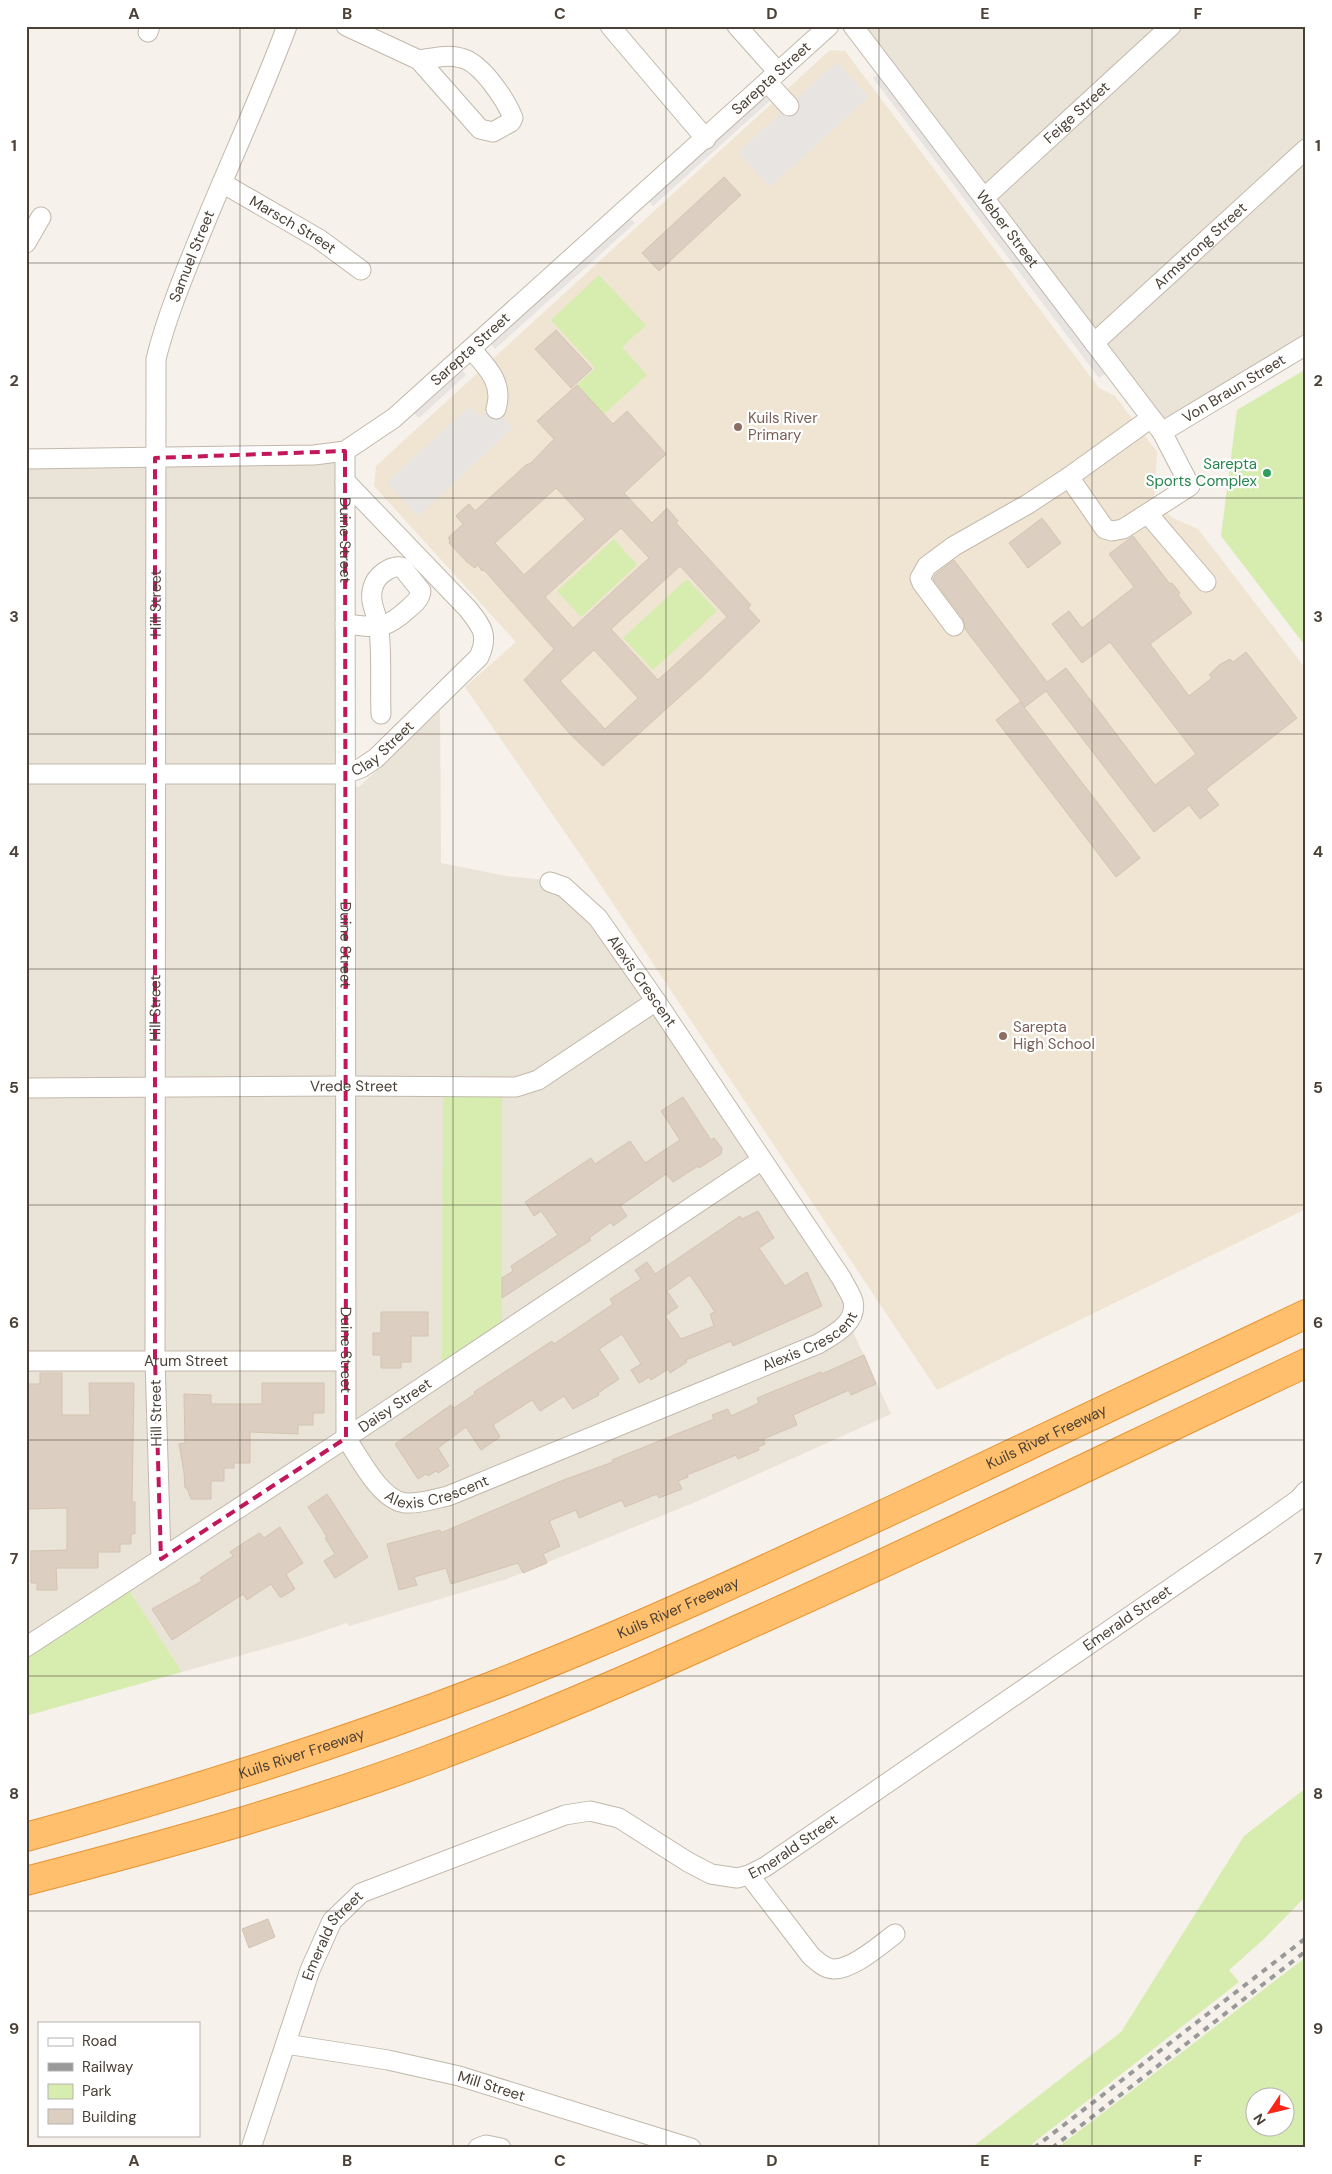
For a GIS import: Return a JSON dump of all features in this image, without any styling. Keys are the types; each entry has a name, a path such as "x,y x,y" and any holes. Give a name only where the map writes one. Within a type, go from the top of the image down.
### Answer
{"highway":[{"name":"Kuils River Freeway","path":"26,1837 130,1808 273,1764 400,1721 586,1648 761,1572 1306,1314"},
{"path":"26,1881 285,1810 426,1761 598,1693 872,1570 1306,1363"}],"street":[{"name":"Samuel Street","path":"156,458 156,359 164,329 179,287 273,65 287,26"},
{"path":"346,26 419,60 480,129 493,132 511,122 513,118 511,112 492,83 472,62 453,56 419,60"},
{"path":"610,26 706,138"},
{"path":"737,26 772,77 789,106"},
{"name":"Sarepta Street","path":"26,459 314,455 345,451 394,418 829,26"},
{"name":"Weber Street","path":"853,26 1156,425 1190,486 1148,514"},
{"name":"Feige Street","path":"984,198 1171,26"},
{"name":"Armstrong Street","path":"1094,344 1306,148"},
{"name":"Marsch Street","path":"222,183 319,239 361,270"},
{"path":"26,244 42,217"},
{"name":"Von Braun Street","path":"954,626 922,583 920,578 923,570 954,546 1028,504 1156,425 1306,345"},
{"path":"471,349 492,374 496,383 498,393 496,409"},
{"name":"Duine Street","path":"345,451 346,1438"},
{"name":"Hill Street","path":"156,458 155,1360 161,1559"},
{"path":"1069,477 1105,529 1112,531 1123,529 1148,514 1206,582"},
{"name":"Clay Street","path":"26,774 345,774 361,768 376,758 479,657 485,645 484,635 479,623 468,610 345,481"},
{"path":"345,624 379,627 381,714"},
{"name":"Alexis Crescent","path":"346,1438 385,1494 404,1503 425,1502 448,1496 818,1344 840,1330 852,1317 853,1301 842,1279 656,1001 598,918 564,887 550,882"},
{"name":"Vrede Street","path":"26,1088 516,1087 538,1080 656,1001"},
{"name":"Daisy Street","path":"26,1647 346,1438 762,1160"},
{"name":"Arum Street","path":"26,1361 345,1361"},
{"name":"Emerald Street","path":"251,2148 310,1970 332,1922 361,1893 565,1815 590,1812 619,1818 688,1862 711,1874 737,1878 749,1875 765,1867 806,1839 1302,1495"},
{"path":"749,1875 811,1956 823,1966 833,1969 856,1962 895,1934"},
{"name":"Mill Street","path":"286,2044 388,2060 450,2074 691,2148"},
{"path":"478,2148 486,2145 501,2148"}],"highlighted area":[{"path":"345,451 346,1438 161,1559 155,1360 155,458"}],"shaded area":[{"path":"854,26 1306,26 1306,346 1162,432"},
{"name":"Sarepta High School","path":"830,50 845,51 1099,388 1115,396 1157,452 1154,502 1173,518 1198,529 1306,669 1306,1209 937,1390 586,863 465,687 516,642 374,486 376,466"},
{"path":"837,62 869,97 770,187 738,152"},
{"path":"879,74 1105,374 1099,378 873,78"},
{"path":"767,92 773,98 653,206 648,200"},
{"path":"629,217 635,223 495,349 490,343"},
{"path":"461,369 466,375 419,418 413,412"},
{"path":"470,406 480,417 493,406 513,428 418,516 387,482"},
{"path":"346,452 346,786 359,787 440,710 441,863 506,876 547,880 564,885 844,1278 849,1323 891,1414 698,1501 507,1579 349,1626 347,1623 306,1637 182,1672 125,1584 26,1650 26,458"}],"green space":[{"path":"599,275 646,325 622,347 647,375 603,415 577,385 595,368 551,320"},
{"name":"Sarepta Sports Complex","path":"1306,369 1306,647 1221,536 1237,410"},
{"path":"614,539 637,565 581,617 557,591"},
{"path":"687,579 717,611 653,670 623,638"},
{"path":"443,1095 502,1095 502,1323 442,1363"},
{"path":"129,1590 182,1672 26,1716 26,1658"},
{"path":"1306,1788 1306,1896 1264,1939 1229,1970 1239,1982 1027,2148 971,2148 1121,2032 1244,1836"},
{"path":"1306,1957 1306,2148 1057,2148"}],"building":[{"path":"724,177 741,195 659,271 642,253"},
{"path":"556,330 592,369 571,388 535,349"},
{"path":"577,385 613,424 627,411 666,454 624,493 652,523 667,508 678,521 676,523 751,605 748,608 760,621 704,675 603,766 570,734 524,680 554,649 484,570 482,571 478,565 475,568 467,562 449,543 448,538 463,524 456,516 462,510 469,504 475,511 526,465 531,463 554,439 537,421","holes":["556,488 585,519 524,575 495,543","621,528 649,558 573,628 545,597","680,566 727,617 658,680 611,629","594,650 638,698 605,729 560,681"]},
{"path":"1042,518 1061,543 1028,568 1009,543"},
{"path":"1133,536 1170,584 1172,583 1180,593 1178,595 1192,613 1150,644 1189,696 1212,678 1209,675 1219,665 1230,659 1233,662 1246,652 1297,718 1206,789 1219,805 1200,819 1189,805 1154,832 1046,691 1025,707 965,629 963,619 933,579 936,574 954,560 1047,682 1066,668 1155,785 1196,754 1110,642 1082,663 1052,624 1069,611 1082,628 1134,587 1109,554"},
{"path":"1020,702 1140,858 1116,877 996,720"},
{"path":"683,1097 711,1140 714,1138 722,1148 721,1154 673,1182 666,1174 620,1206 627,1216 613,1226 611,1222 589,1238 591,1240 502,1298 502,1278 513,1271 511,1266 558,1235 541,1211 534,1216 525,1202 591,1158 595,1164 630,1141 645,1163 680,1140 661,1111"},
{"path":"758,1211 774,1238 759,1248 785,1286 807,1272 822,1306 733,1346 731,1341 686,1360 687,1362 670,1373 668,1369 651,1380 649,1377 639,1383 631,1370 641,1364 622,1334 599,1349 619,1379 598,1393 599,1395 573,1409 564,1396 540,1411 532,1400 493,1425 500,1437 481,1450 466,1427 438,1448 449,1466 438,1473 436,1471 428,1476 426,1474 418,1479 395,1444 451,1405 454,1408 475,1394 474,1392 552,1341 554,1344 613,1304 610,1299 641,1279 635,1270 647,1262 655,1274 740,1216 742,1219","holes":["690,1275 715,1312 710,1314 714,1326 681,1339 665,1316 678,1307 667,1291"]},
{"path":"381,1312 428,1312 428,1336 411,1336 411,1362 401,1362 401,1368 381,1368 381,1355 373,1355 373,1333 381,1333"},
{"path":"864,1355 876,1384 851,1395 849,1390 793,1415 797,1425 763,1439 765,1444 758,1447 759,1450 738,1459 736,1455 687,1475 688,1477 678,1481 682,1489 659,1498 657,1494 625,1507 622,1500 579,1518 576,1510 549,1521 560,1546 543,1554 547,1563 523,1573 518,1563 451,1584 446,1568 414,1577 417,1585 399,1590 387,1544 440,1530 441,1533 561,1481 613,1462 612,1460 714,1419 712,1415 728,1409 731,1416 759,1403 757,1398 821,1372 822,1374"},
{"path":"40,1373 62,1373 62,1415 90,1415 89,1383 134,1383 132,1502 135,1502 135,1534 131,1534 131,1544 120,1544 120,1552 98,1552 98,1568 56,1568 57,1590 37,1590 37,1583 31,1583 31,1551 67,1550 67,1508 26,1509 26,1384 40,1384"},
{"path":"262,1383 324,1383 324,1413 313,1413 313,1425 298,1425 298,1434 250,1432 250,1463 234,1463 234,1468 224,1468 224,1481 211,1481 211,1499 191,1499 187,1488 185,1488 179,1444 185,1443 184,1394 211,1395 211,1404 262,1404"},
{"path":"327,1494 368,1557 335,1578 324,1561 335,1554 325,1538 327,1537 308,1507"},
{"path":"280,1527 303,1563 286,1574 295,1589 280,1597 271,1584 247,1600 243,1594 172,1640 152,1609 202,1581 200,1578 233,1556 230,1552 245,1542 260,1533 264,1538"},
{"path":"268,1919 275,1937 249,1948 242,1929"}],"railway":[{"path":"1034,2148 1306,1938"},
{"path":"1052,2148 1306,1951"}],"place":[{"name":"Kuils River Primary","path":"738,427"},
{"name":"Sarepta Sports Complex","path":"1267,473"},
{"name":"Sarepta High School","path":"1003,1036"}]}
